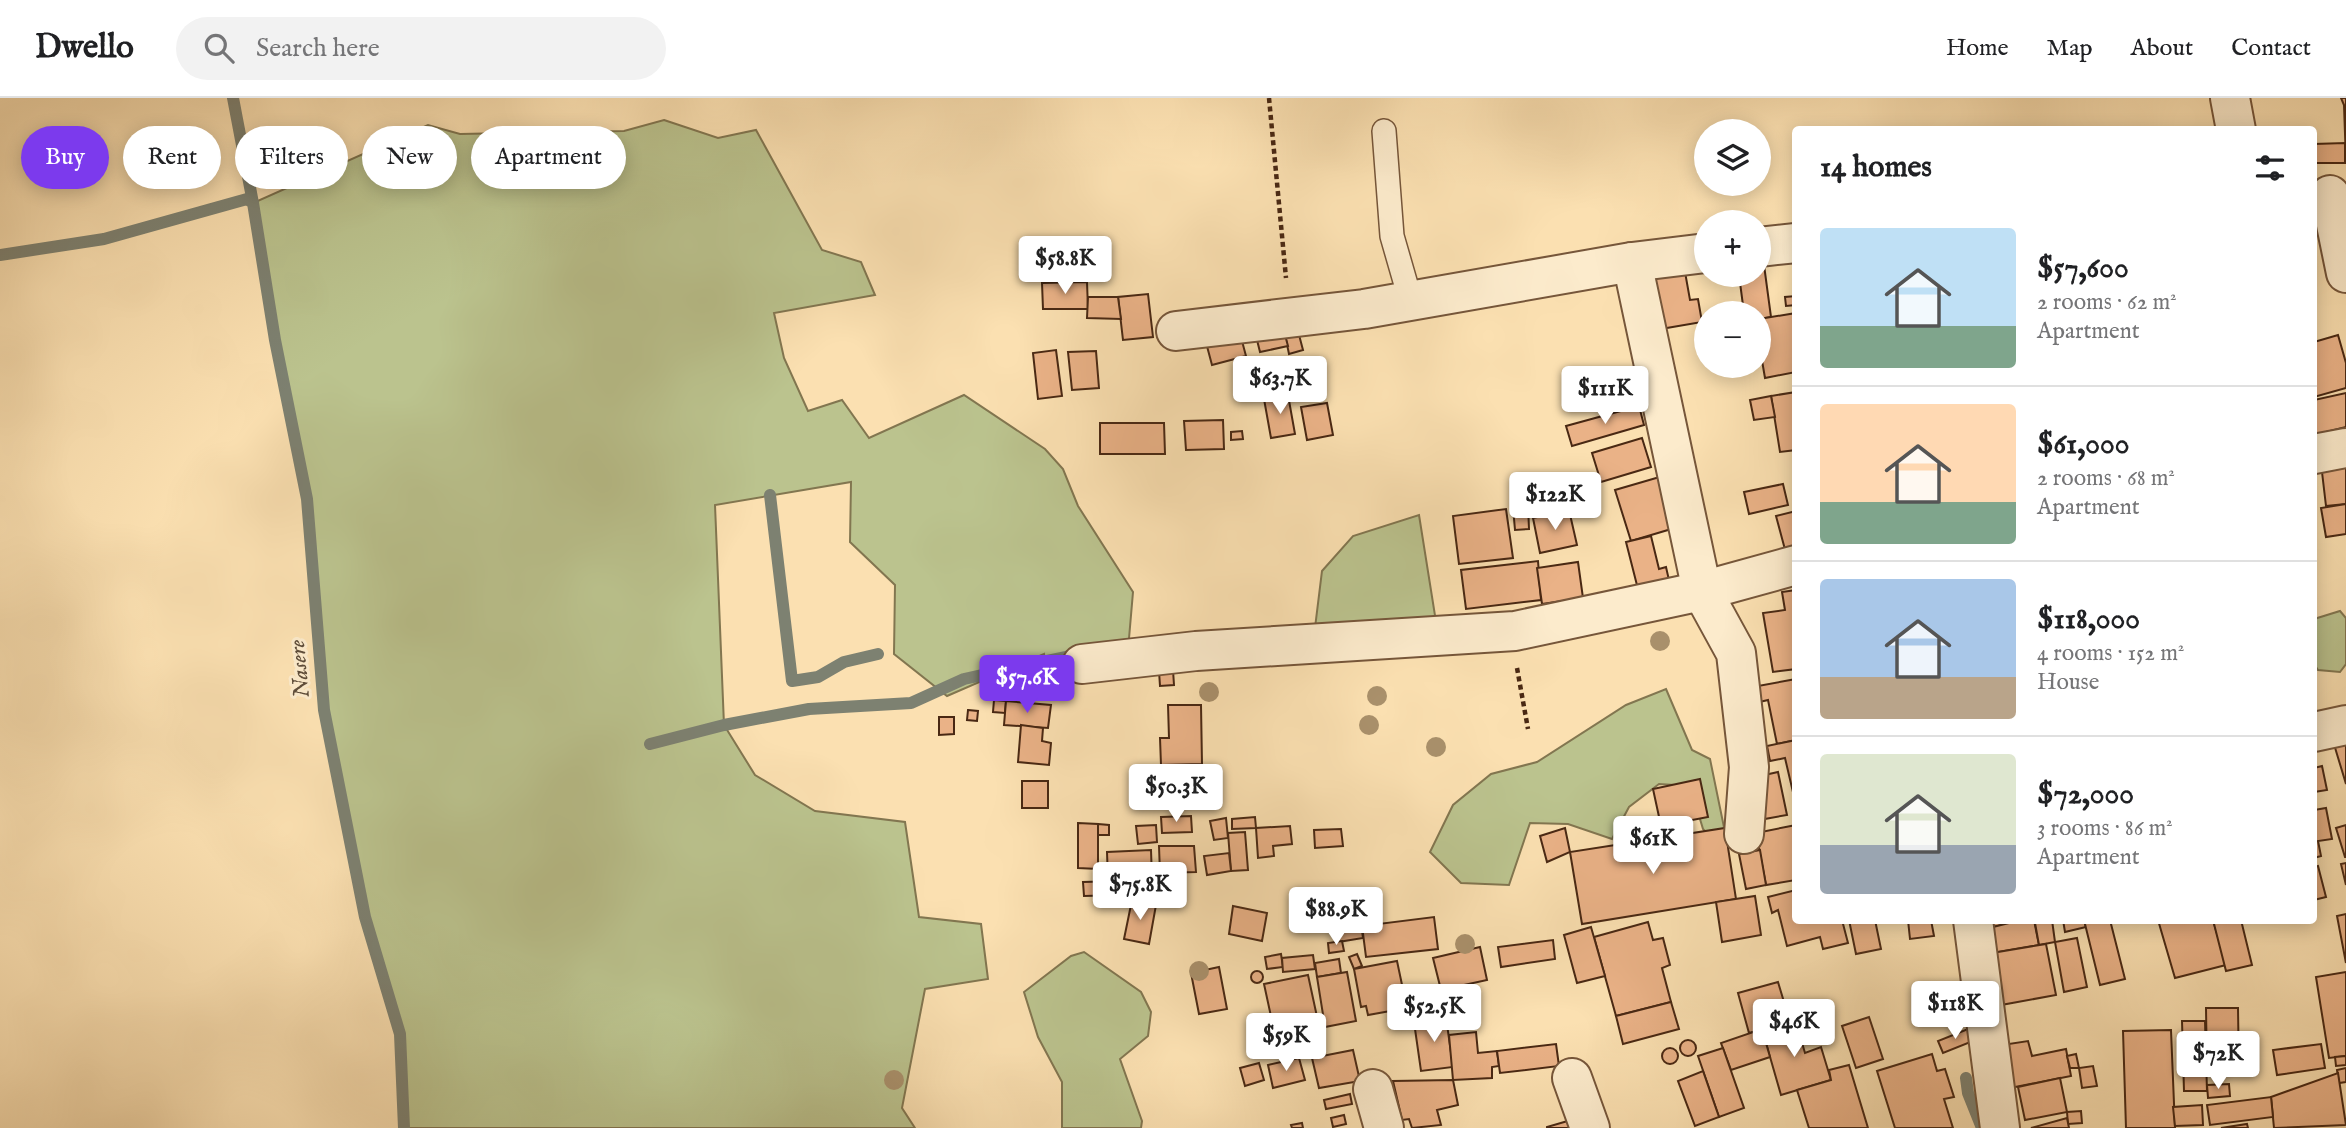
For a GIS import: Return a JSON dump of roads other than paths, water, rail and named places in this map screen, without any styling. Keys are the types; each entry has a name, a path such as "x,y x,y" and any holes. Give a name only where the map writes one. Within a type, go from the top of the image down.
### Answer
{"street":[{"path":"2230,98 2234,126"},
{"path":"2330,195 2346,273"},
{"path":"1771,246 1792,243"},
{"path":"1176,331 1411,302 1632,262 1694,254"},
{"path":"1632,262 1702,591 1736,653 1749,767 1744,834"},
{"path":"2317,453 2346,448"},
{"path":"1082,664 1196,651 1515,631 1702,591 1792,566"},
{"path":"2317,731 2346,725"},
{"path":"1974,924 2000,1128"},
{"path":"1572,1078 1590,1128"},
{"path":"1373,1088 1384,1128"}],"lane":[{"path":"1384,131 1392,236 1411,302"}],"waterway":[{"name":"Nasere","path":"233,98 253,203"},
{"name":"Nasere","path":"0,255 104,239 247,199 253,203 275,340 307,499 324,710 365,917 400,1034 404,1128"},
{"path":"770,495 792,681 818,677 844,662 878,654"},
{"path":"650,744 724,725 809,709 911,703 964,679 1079,654"},
{"path":"1966,1078 1968,1093 1982,1128"}]}
